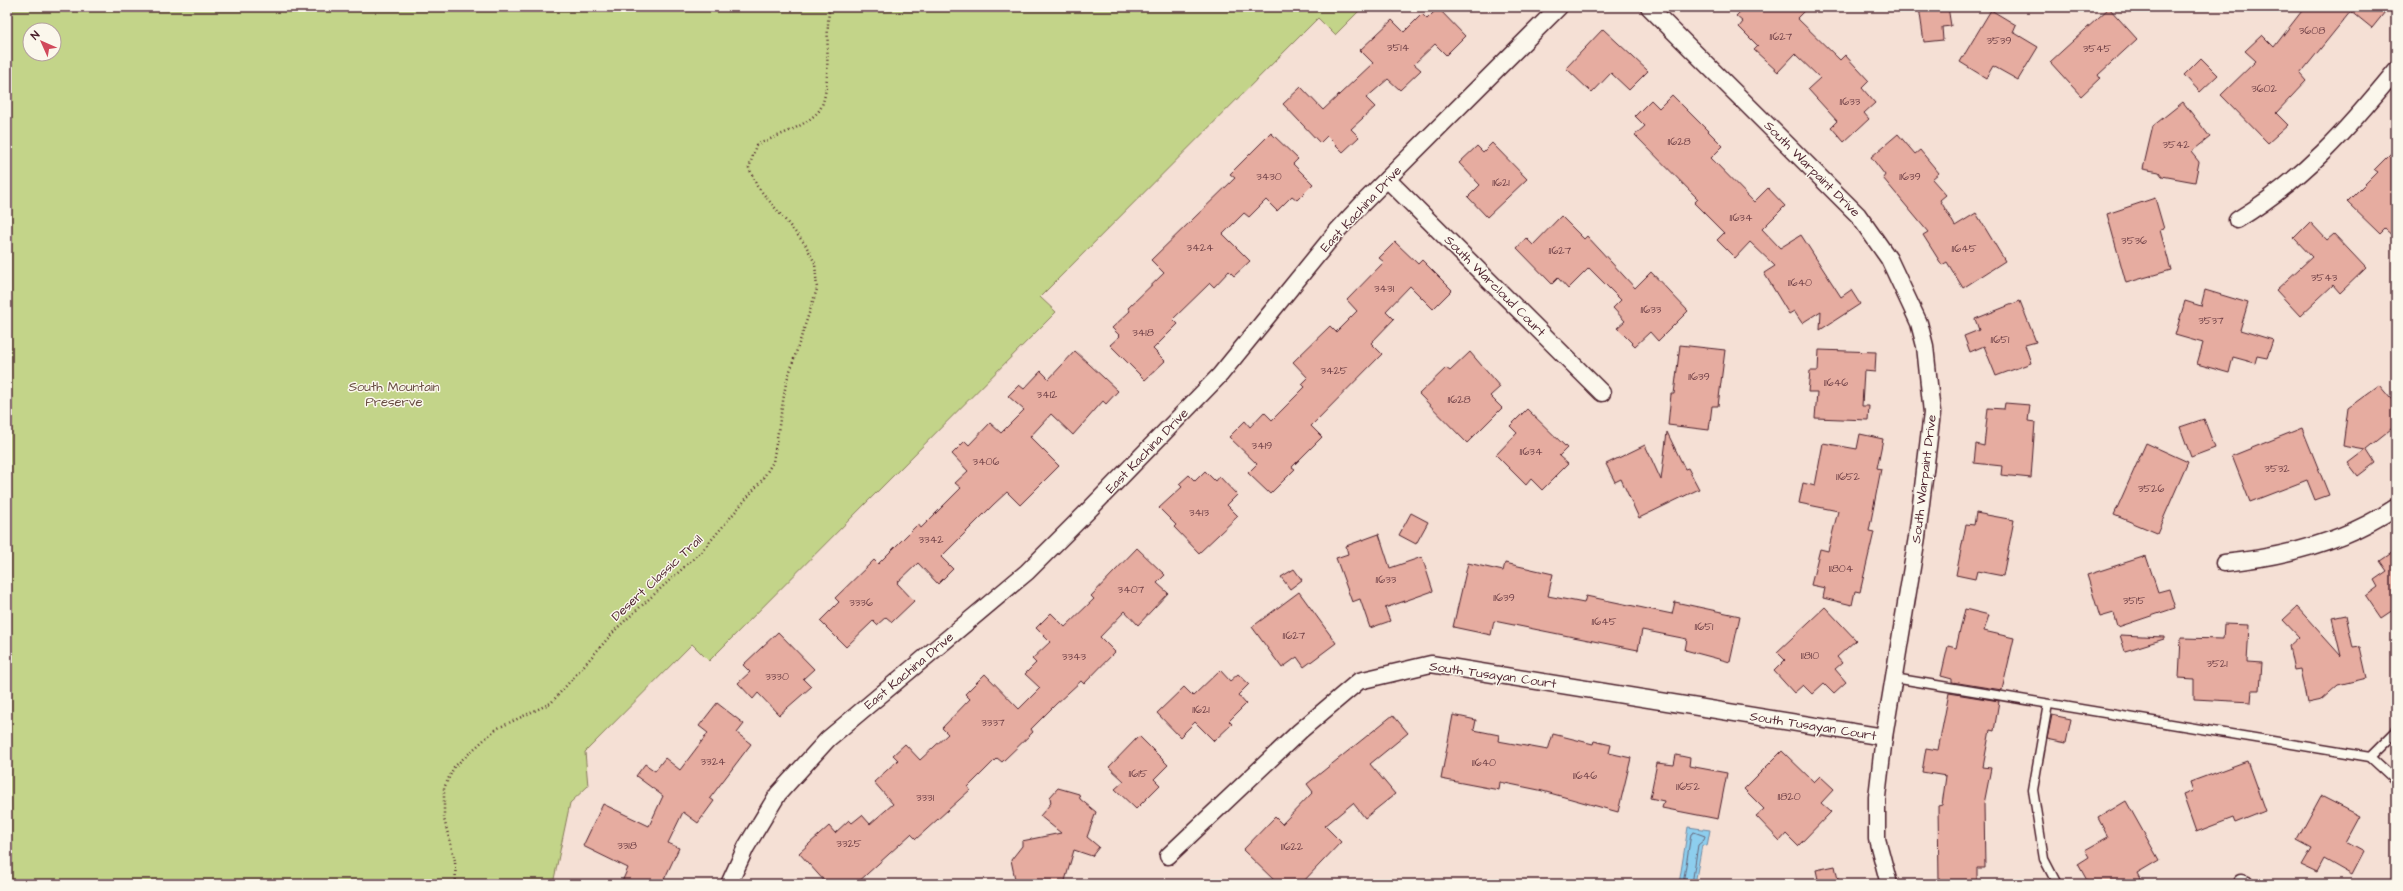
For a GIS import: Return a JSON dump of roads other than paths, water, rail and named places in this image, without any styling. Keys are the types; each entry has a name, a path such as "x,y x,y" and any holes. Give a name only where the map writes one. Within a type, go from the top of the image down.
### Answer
{"street":[{"name":"East Kachina Drive","path":"729,884 746,847 778,794 828,739 1027,572 1086,513 1220,375 1337,231 1559,7"},
{"name":"South Warpaint Drive","path":"1649,7 1858,215 1889,259 1919,322 1925,346 1932,413 1918,530 1884,737 1877,797 1877,839 1889,884"},
{"path":"2237,220 2260,206 2302,174 2352,124 2396,70"},
{"name":"South Warcloud Court","path":"1387,179 1602,393"},
{"path":"2224,563 2255,560 2335,539 2364,526 2396,507"},
{"name":"South Tusayan Court","path":"1168,856 1300,731 1359,681 1431,664 1884,737"}],"lane":[{"path":"1894,678 2370,757 2396,781"},
{"path":"2048,704 2033,790 2044,859 2057,884"},
{"path":"2370,757 2396,731"}],"water":[{"path":"1688,827 1710,830 1707,846 1702,845 1695,884 1679,884"}],"park label":[{"name":"South Mountain Preserve","path":"394,394"}]}
